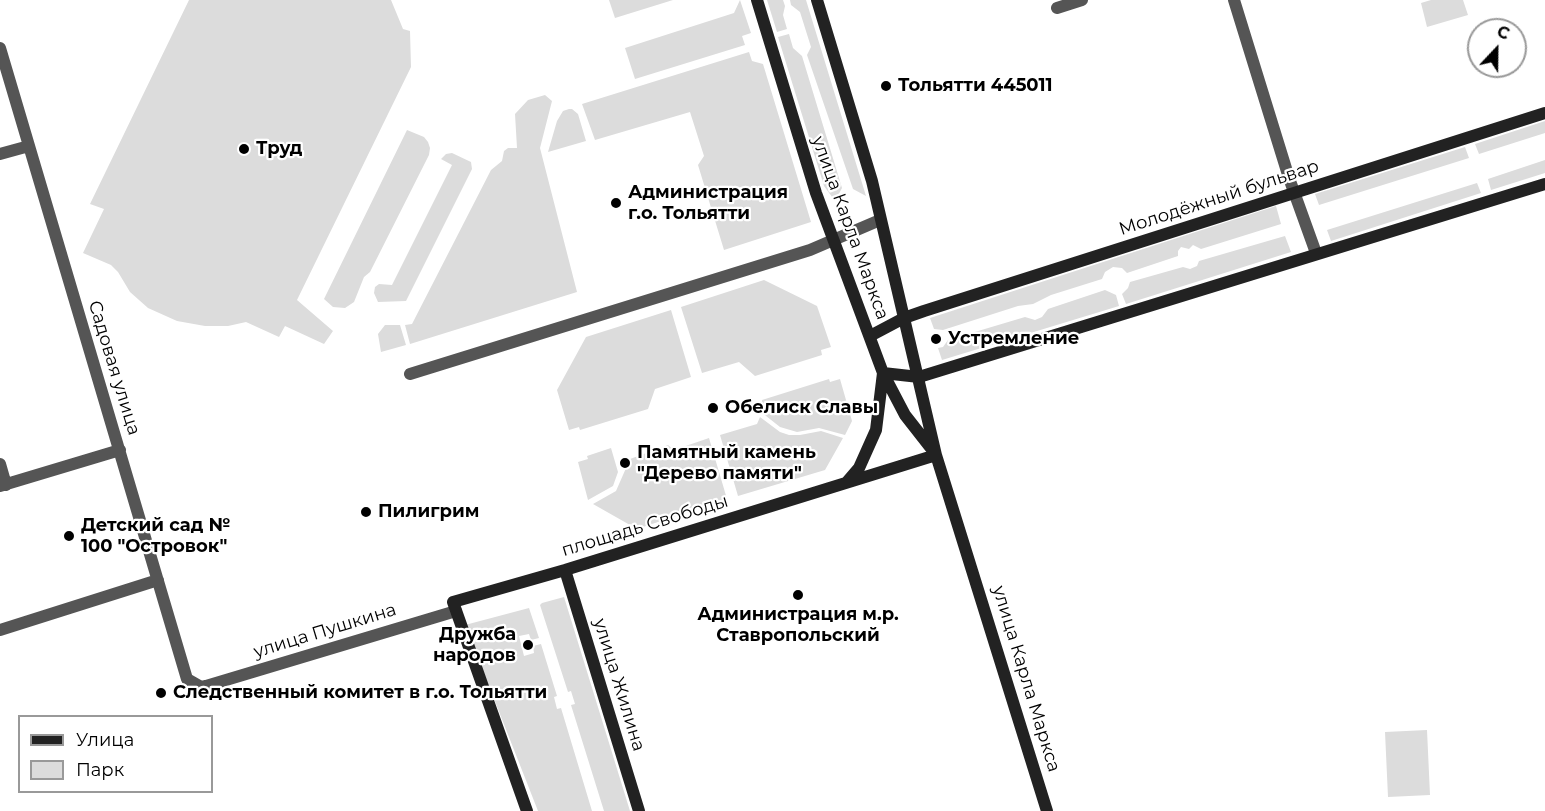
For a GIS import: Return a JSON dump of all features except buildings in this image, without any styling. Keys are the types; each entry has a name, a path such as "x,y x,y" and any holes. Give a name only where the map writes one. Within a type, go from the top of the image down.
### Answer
{"main road":[{"name":"улица Карла Маркса","path":"757,0 816,193 883,373 905,415 936,455"},
{"name":"улица Карла Маркса","path":"817,0 873,181 880,220 936,455 1016,705 1047,811"},
{"name":"Молодёжный бульвар","path":"870,336 904,318 1545,113"},
{"path":"847,482 859,468 876,430 883,373 919,377 1545,184"},
{"name":"площадь Свободы","path":"454,607 565,570 936,455"},
{"name":"улица Жилина","path":"565,570 639,811"},
{"path":"454,607 527,811"}],"street":[{"path":"1057,8 1082,0"},
{"path":"1234,0 1294,193 1316,253"},
{"name":"Садовая улица","path":"0,48 188,679 201,687 206,686"},
{"path":"0,154 29,146"},
{"path":"411,375 810,250 880,220"},
{"path":"0,464 3,485 120,450"},
{"path":"0,630 158,580"},
{"name":"улица Пушкина","path":"206,686 454,607"}],"green space":[{"name":"Труд","path":"189,0 391,0 403,29 410,31 411,67 297,300 333,331 324,344 285,326 279,337 246,322 228,326 205,326 177,321 148,308 130,292 111,265 83,253 104,209 90,204"},
{"path":"609,0 673,0 615,18"},
{"path":"740,0 751,33 742,36 745,45 635,79 625,48 734,13"},
{"path":"767,0 783,0 785,6 783,15 787,29 777,32"},
{"path":"790,0 806,0 866,196 853,189 807,55 811,47 800,12 791,5"},
{"path":"1431,0 1463,0 1468,15 1427,27 1421,3"},
{"path":"789,34 793,48 802,56 842,188 835,201 824,186 778,37"},
{"path":"749,52 752,61 763,64 811,222 724,250 698,165 704,156 690,112 595,140 582,104"},
{"path":"545,95 552,101 540,148 577,292 410,344 405,325 412,324 491,170 502,161 504,151 508,148 517,148 515,114 528,100"},
{"path":"569,109 578,114 586,141 548,152 557,121 563,111"},
{"path":"1545,121 1545,133 1479,154 1475,144"},
{"path":"407,130 424,137 430,148 429,155 370,272 364,277 354,302 345,308 333,307 324,299"},
{"path":"1465,147 1469,158 1319,205 1315,194"},
{"path":"452,153 471,162 472,169 406,301 378,302 374,293 375,287 379,284 392,285 452,165 441,159 446,154"},
{"path":"1545,160 1545,173 1491,190 1488,179"},
{"path":"1477,183 1481,193 1331,241 1327,230"},
{"path":"1276,206 1281,224 1201,249 1193,245 1189,249 1181,247 1178,256 1127,273 1122,268 1113,267 1105,272 1102,279 1051,295 1033,304 1018,306 943,330 934,329 930,318"},
{"path":"1285,236 1291,252 1126,304 1122,294 1130,282 1183,267 1190,269 1197,266 1199,261"},
{"path":"764,280 817,306 831,347 821,350 822,355 755,376 739,362 702,373 681,307"},
{"path":"1105,290 1116,295 1119,306 942,360 938,348 943,347 948,340 1025,317 1035,320 1042,317 1048,309"},
{"path":"671,310 691,377 655,389 648,409 580,430 579,427 569,430 557,390 586,337"},
{"path":"385,325 400,325 406,345 381,352 378,334"},
{"path":"829,379 830,382 840,379 852,421 845,435 819,428 797,432 780,427 761,412 762,400"},
{"path":"760,417 780,432 789,435 821,431 843,438 825,470 738,496 720,435 757,424"},
{"path":"709,438 727,499 637,529 593,504 616,491 630,459 668,445 674,450"},
{"path":"611,448 618,472 613,486 588,500 578,462 588,459 587,456"},
{"path":"564,597 630,811 604,811 571,705 575,704 571,691 568,692 540,605"},
{"path":"529,608 539,638 531,640 529,634 519,636 524,656 534,653 533,646 541,644 557,696 554,697 557,709 561,708 592,811 538,811 465,625"},
{"path":"1427,730 1430,795 1388,797 1385,732"}],"place":[{"name":"Тольятти 445011","path":"886,86"},
{"name":"Труд","path":"244,149"},
{"name":"Администрация г.о. Тольятти","path":"616,203"},
{"name":"Устремление","path":"936,339"},
{"name":"Обелиск Славы","path":"713,408"},
{"name":"Памятный камень \"Дерево памяти\"","path":"625,463"},
{"name":"Пилигрим","path":"366,512"},
{"name":"Детский сад № 100 \"Островок\"","path":"69,536"},
{"name":"Администрация м.р. Ставропольский","path":"798,595"},
{"name":"Дружба народов","path":"528,645"},
{"name":"Следственный комитет в г.о. Тольятти","path":"161,693"}]}
